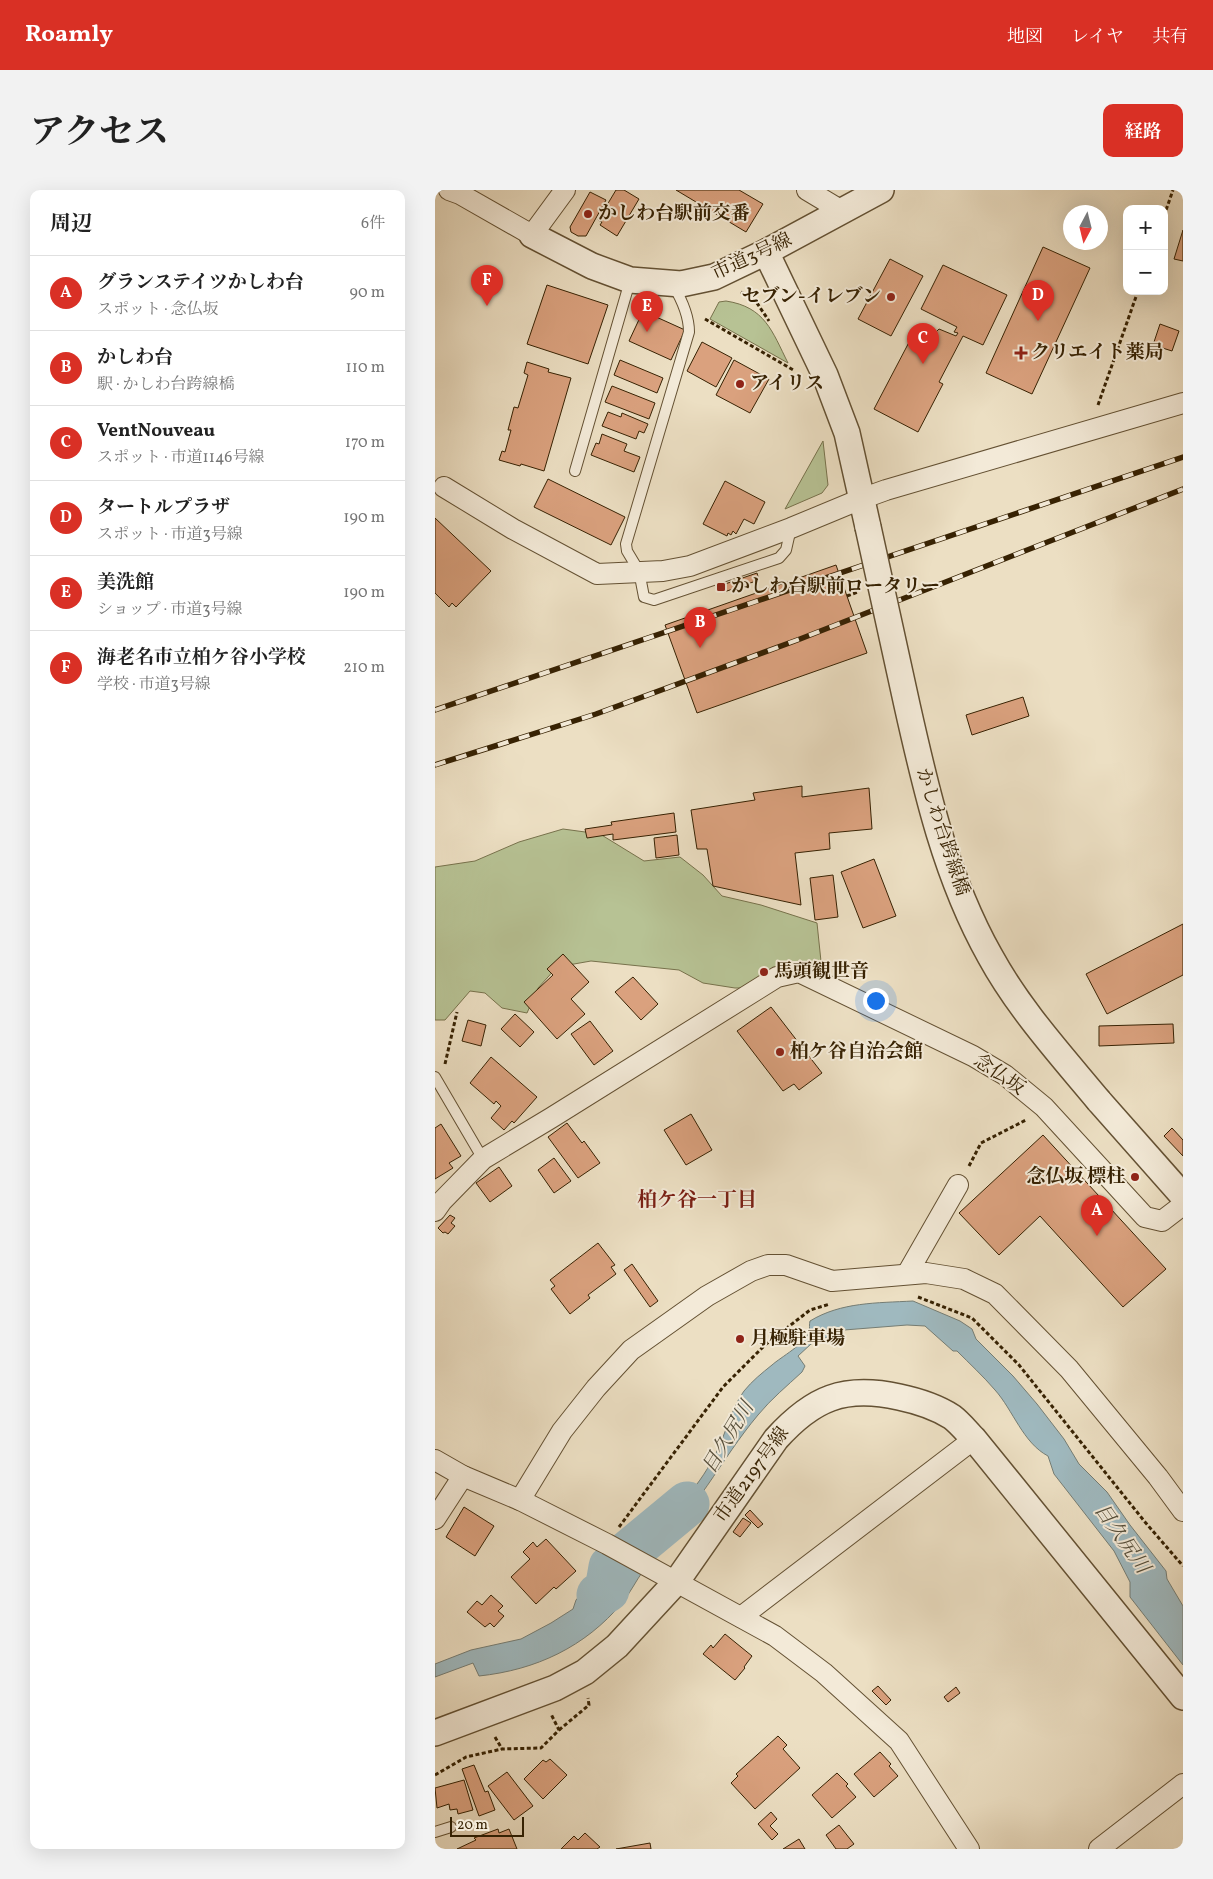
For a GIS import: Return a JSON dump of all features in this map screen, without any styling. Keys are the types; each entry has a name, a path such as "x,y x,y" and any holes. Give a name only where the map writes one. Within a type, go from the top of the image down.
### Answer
{"street":[{"path":"449,190 460,194 532,235 565,190"},
{"path":"807,190 843,211"},
{"name":"市道3号線","path":"532,235 592,266 630,280 673,284 714,277 766,252 881,190"},
{"name":"かしわ台跨線橋","path":"766,252 825,375 847,433 923,776 948,861 970,916 989,956 1015,996 1042,1032 1099,1101 1183,1196"},
{"path":"444,486 513,529 597,574 663,571 690,566 861,499 1183,403"},
{"name":"念仏坂","path":"483,1159 777,977 799,972 973,1056 1005,1075 1044,1107 1145,1217 1162,1221 1183,1205"},
{"path":"435,1212 442,1201 483,1159"},
{"path":"907,1274 958,1185"},
{"path":"520,1500 562,1430 631,1350 707,1296 768,1265 786,1264 832,1281 926,1273 964,1279 995,1294 1069,1369 1159,1477 1183,1511"},
{"name":"市道2197号線","path":"435,1733 555,1688 585,1672 617,1646 677,1581 776,1439 792,1421 833,1397 856,1391 874,1392 924,1402 953,1418 974,1439 1183,1697"},
{"path":"741,1617 974,1439"},
{"path":"435,1460 463,1476 520,1500 612,1546 775,1636 824,1673 899,1741 969,1849"},
{"path":"435,1519 463,1476"},
{"path":"1099,1849 1183,1784"}],"lane":[{"path":"575,472 630,280"},
{"path":"673,284 685,311 689,323 689,332 626,544 627,551 639,571 644,597 654,600 779,558 786,550 791,528"},
{"path":"438,1082 483,1159"},
{"path":"435,1832 451,1827"}],"path":[{"path":"1168,205 1173,190"},
{"path":"734,292 740,292 755,300 771,323"},
{"path":"1088,431 1137,295"},
{"path":"701,314 703,318 801,375"},
{"path":"847,596 861,591"},
{"path":"438,1082 457,1012"},
{"path":"958,1185 981,1143 1031,1117"},
{"path":"1178,1560 1183,1571"},
{"path":"435,1775 466,1757 502,1750 541,1748 589,1705 587,1694"},
{"path":"551,1713 559,1730"},
{"path":"495,1736 502,1750"}],"green space":[{"path":"726,301 750,309 766,322 788,363 710,319 719,302"},
{"path":"823,441 828,485 822,493 785,509"},
{"path":"563,829 600,834 644,861 680,857 703,875 722,896 761,905 817,923 822,971 786,976 755,988 735,988 703,983 679,970 591,961 557,967 538,988 527,1013 502,1008 485,993 470,991 445,1020 435,1020 435,867 475,861 519,842"}],"water":[{"path":"913,1301 960,1321 972,1329 976,1339 1013,1376 1037,1404 1064,1439 1079,1464 1107,1492 1166,1571 1167,1579 1183,1606 1183,1665 1130,1597 1130,1582 1114,1551 1054,1474 1048,1456 1039,1450 1025,1435 1001,1398 986,1380 957,1351 953,1351 925,1326 907,1325 844,1330 811,1344 798,1356 805,1366 802,1372 758,1415 695,1503 667,1536 651,1551 623,1535 636,1523 649,1522 662,1517 685,1499 711,1463 736,1404 744,1391 761,1374 807,1337 810,1321 834,1310 847,1307 873,1303"},
{"path":"609,1551 643,1571 628,1595 608,1619 576,1644 540,1662 500,1673 479,1676 473,1663 435,1677 435,1664 471,1650 521,1639 573,1609 576,1600 587,1587"}],"building":[{"path":"616,190 624,190 639,199 617,236 600,225 602,222 598,220"},
{"path":"676,190 739,190 763,204 746,232"},
{"name":"かしわ台駅前交番","path":"590,192 606,200 586,236 578,236 571,232 570,227"},
{"path":"1183,230 1183,261 1174,259"},
{"path":"1043,247 1090,268 1032,394 986,373"},
{"name":"セブン-イレブン","path":"890,259 923,276 891,336 858,319"},
{"path":"943,265 1007,295 983,345 963,336 939,382 943,384 918,432 874,409 917,327 936,337 935,333 939,329 956,336 958,333 954,332 957,327 921,309"},
{"path":"547,285 608,305 588,364 527,344"},
{"path":"643,311 685,330 671,360 629,341"},
{"path":"1160,324 1179,331 1172,351 1153,345"},
{"path":"702,342 732,358 716,387 687,371"},
{"path":"620,360 663,378 657,393 614,375"},
{"path":"734,360 769,379 750,413 716,395"},
{"path":"527,362 549,369 548,372 571,378 544,471 499,460 502,451 505,452 511,430 508,430 514,407 518,408 528,375 524,373"},
{"path":"612,386 655,403 649,419 605,402"},
{"path":"608,412 621,417 622,413 648,424 644,433 639,431 636,439 602,426"},
{"path":"602,434 627,444 624,451 640,457 634,472 591,455 596,443 599,444"},
{"path":"548,479 625,517 611,545 534,507"},
{"path":"725,481 765,502 754,524 744,519 736,534 733,531 731,535 728,533 727,536 703,524"},
{"path":"435,518 491,571 456,607 452,603 449,607 435,593"},
{"path":"836,565 867,653 697,713 665,625"},
{"path":"757,573 759,580 724,592 722,585"},
{"path":"1023,697 1029,716 972,735 966,715"},
{"path":"802,786 802,797 869,788 872,829 829,833 830,849 795,853 801,905 713,886 707,849 697,849 691,810 755,800 753,793"},
{"path":"674,813 676,832 613,840 613,834 587,838 585,829 612,825 611,822"},
{"path":"677,835 679,855 656,858 654,838"},
{"path":"874,859 896,916 863,928 841,872"},
{"path":"833,875 838,917 815,920 810,878"},
{"path":"1183,924 1183,975 1107,1014 1086,974"},
{"path":"563,954 589,982 571,999 585,1014 557,1039 524,1002 553,975 547,969"},
{"path":"633,977 658,1004 641,1020 615,992"},
{"name":"柏ケ谷自治会館","path":"771,1007 822,1073 799,1090 794,1084 783,1091 737,1031"},
{"path":"515,1014 534,1032 520,1047 501,1029"},
{"path":"468,1020 486,1025 481,1046 462,1041"},
{"path":"590,1021 613,1051 594,1065 571,1034"},
{"path":"1173,1024 1174,1043 1099,1046 1099,1026"},
{"path":"491,1057 537,1097 514,1123 512,1121 504,1130 491,1118 501,1106 496,1101 494,1104 470,1083"},
{"path":"691,1114 712,1150 686,1165 664,1130"},
{"path":"567,1123 582,1143 584,1141 600,1163 578,1178 548,1137"},
{"path":"441,1124 461,1156 449,1163 453,1168 435,1179 435,1128"},
{"path":"1172,1128 1183,1140 1183,1156 1164,1136"},
{"path":"1043,1135 1166,1269 1123,1307 1040,1216 999,1255 959,1213"},
{"path":"554,1158 571,1181 554,1193 538,1170"},
{"path":"499,1167 512,1186 490,1202 476,1183"},
{"path":"450,1215 455,1218 451,1223 455,1226 448,1234 443,1233 438,1228"},
{"path":"598,1243 615,1265 611,1267 616,1274 588,1295 590,1298 570,1314 551,1289 555,1286 550,1280"},
{"path":"632,1264 658,1301 650,1307 624,1270"},
{"path":"464,1507 494,1526 475,1556 446,1537"},
{"path":"750,1510 763,1524 758,1528 745,1515"},
{"path":"743,1518 751,1523 740,1537 733,1532"},
{"path":"546,1539 576,1571 556,1589 554,1587 536,1604 511,1577 530,1559 523,1552 533,1542 537,1547"},
{"path":"491,1595 503,1606 498,1611 504,1616 494,1627 490,1623 485,1627 467,1612 477,1601 482,1605"},
{"path":"725,1634 752,1656 735,1680 703,1654 711,1645 713,1648"},
{"path":"878,1686 891,1700 886,1705 872,1691"},
{"path":"956,1687 960,1693 948,1702 944,1697"},
{"path":"778,1736 787,1745 783,1749 800,1768 755,1809 731,1783 738,1776 736,1774"},
{"path":"880,1752 891,1764 889,1766 898,1776 874,1797 854,1774"},
{"path":"550,1759 567,1775 543,1799 524,1779 543,1760 546,1762"},
{"path":"474,1765 485,1792 488,1791 495,1810 479,1816 462,1769"},
{"path":"507,1772 533,1806 514,1820 488,1786"},
{"path":"837,1773 848,1784 846,1786 856,1797 832,1818 812,1795"},
{"path":"464,1780 473,1810 458,1814 457,1809 450,1810 449,1804 437,1808 435,1788"},
{"path":"771,1812 777,1819 770,1826 778,1834 772,1840 758,1824"},
{"path":"839,1825 854,1844 847,1849 836,1849 826,1835"},
{"path":"498,1829 499,1833 509,1829 517,1849 457,1849 476,1840 474,1838"},
{"path":"585,1833 600,1847 597,1849 561,1849 574,1836 578,1840"},
{"path":"799,1839 805,1849 783,1849"},
{"path":"650,1843 651,1849 616,1849"}],"waterway":[{"name":"目久尻川","path":"599,1595 607,1590 611,1567 687,1504"}],"railway":[{"path":"435,710 1183,457"},
{"path":"435,765 596,714 800,639 1183,489"}],"place":[{"name":"かしわ台駅前交番","path":"588,214"},
{"name":"セブン-イレブン","path":"891,297"},
{"name":"海老名市立柏ケ谷小学校","path":"487,306"},
{"name":"タートルプラザ","path":"1038,321"},
{"name":"美洗館","path":"647,332"},
{"name":"クリエイト薬局","path":"1021,353"},
{"name":"VentNouveau","path":"923,364"},
{"name":"アイリス","path":"740,384"},
{"name":"かしわ台駅前ロータリー","path":"721,587"},
{"name":"かしわ台","path":"700,648"},
{"name":"馬頭観世音","path":"764,972"},
{"name":"柏ケ谷自治会館","path":"780,1052"},
{"name":"念仏坂 標柱","path":"1135,1177"},
{"name":"グランステイツかしわ台","path":"1097,1236"},
{"name":"月極駐車場","path":"740,1339"}],"district":[{"name":"柏ケ谷一丁目","path":"697,1201"}]}
